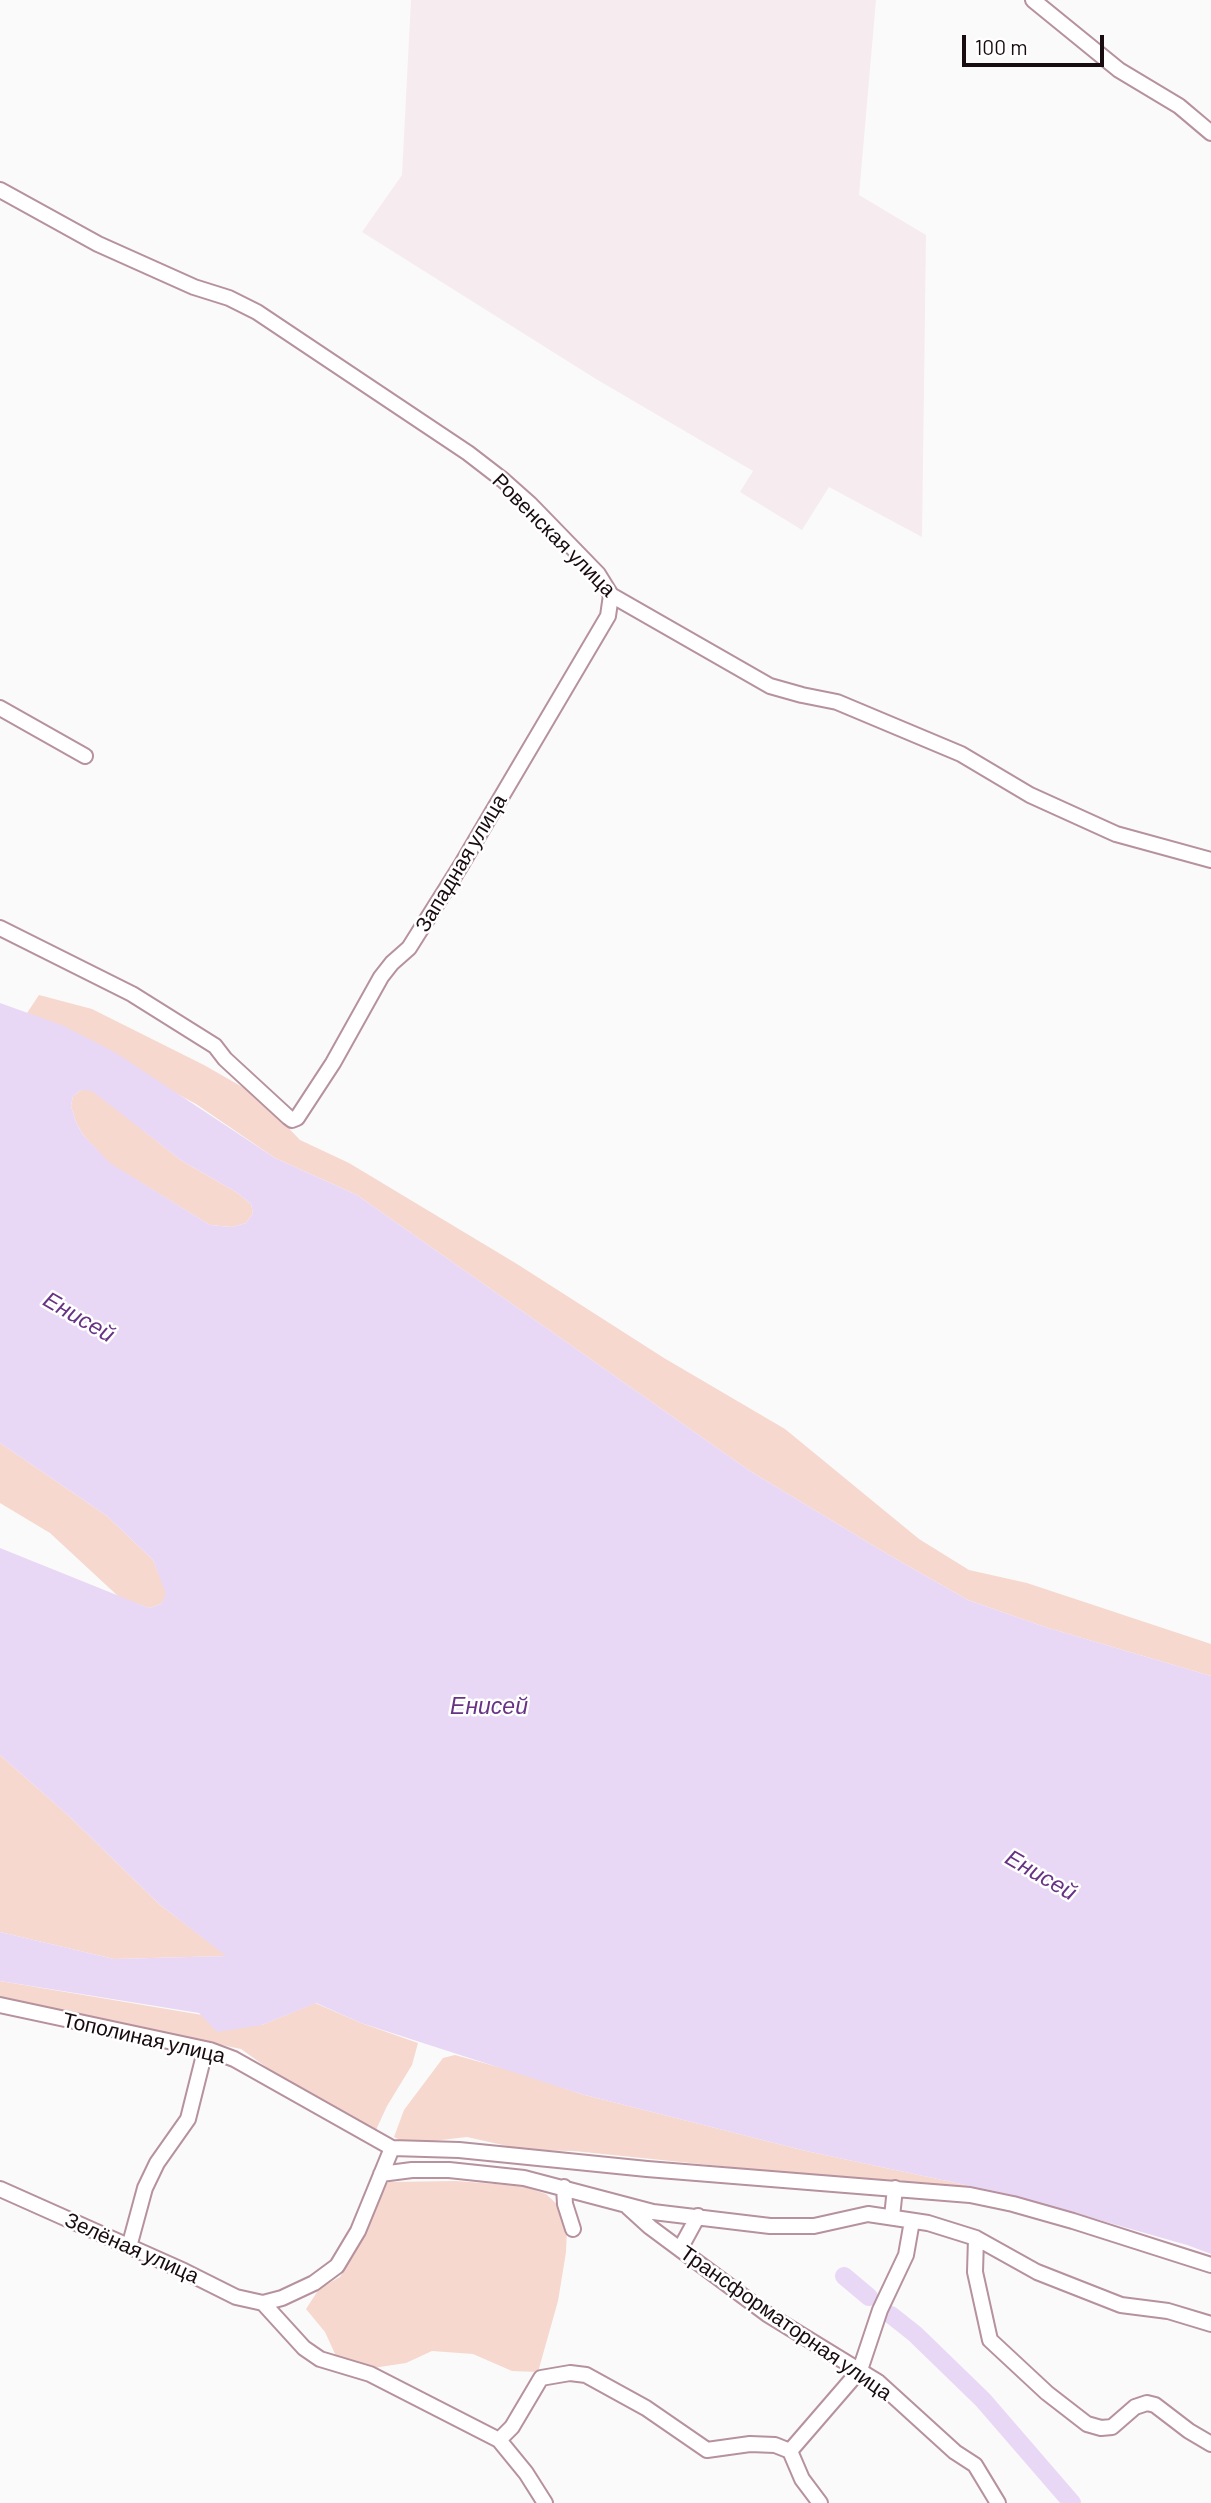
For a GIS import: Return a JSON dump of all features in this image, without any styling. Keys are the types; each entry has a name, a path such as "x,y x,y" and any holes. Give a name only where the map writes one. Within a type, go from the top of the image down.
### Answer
{"street":[{"path":"1033,0 1119,70 1178,106 1211,133"},
{"name":"Ровенская улица","path":"0,190 98,244 257,312 468,453 503,480 589,564 606,584 611,595 770,686 837,702 861,711 961,754 1030,795 1116,834 1209,856"},
{"name":"Западная улица","path":"0,928 132,995 215,1046 225,1059 293,1119 301,1116 381,977 409,948 460,867 602,627 610,609 611,595"},
{"path":"0,708 85,756"},
{"name":"Тополиная улица","path":"0,2005 210,2050 234,2059 392,2148"},
{"path":"129,2247 145,2188 157,2163 188,2119 203,2059 210,2050"},
{"path":"545,2503 526,2473 499,2440 370,2374 320,2359 304,2348 264,2303 314,2283 337,2266 358,2231 392,2148 459,2150 970,2196 1013,2204 1211,2265"},
{"path":"381,2174 412,2170 449,2170 524,2178 627,2206 680,2216 770,2226 814,2226 868,2214 928,2223 976,2238 1037,2272 1121,2305 1168,2311 1211,2324"},
{"path":"564,2187 565,2204 573,2229"},
{"path":"892,2217 895,2188"},
{"name":"Зелёная улица","path":"0,2189 236,2297 264,2303"},
{"name":"Трансформаторная улица","path":"627,2206 650,2227 767,2315 878,2382 956,2452 975,2465 998,2503"},
{"path":"680,2249 698,2217"},
{"path":"790,2451 860,2370 880,2310 906,2255 912,2221"},
{"path":"976,2238 975,2272 990,2340 1047,2393 1087,2424 1101,2428 1112,2427 1135,2407 1147,2403 1155,2405 1211,2444"},
{"path":"499,2440 512,2427 541,2378 570,2373 586,2375 646,2408 707,2450 750,2444 775,2445 790,2451 802,2479 820,2503"}],"shaded area":[{"path":"411,0 876,0 859,195 926,235 922,537 829,487 802,530 740,492 753,471 596,379 362,232 402,175"},
{"path":"39,995 92,1009 204,1065 258,1096 300,1140 349,1163 517,1264 664,1358 785,1429 919,1539 969,1570 1027,1583 1211,1644 1211,1676 1045,1627 968,1600 889,1555 750,1471 357,1195 275,1158 196,1104 27,1013"},
{"path":"81,1090 92,1090 182,1161 236,1192 251,1204 253,1213 246,1223 232,1227 210,1225 109,1163 83,1135 76,1122 71,1106 73,1096"},
{"path":"0,1443 107,1516 153,1560 167,1594 161,1604 149,1608 119,1597 50,1533 0,1503"},
{"path":"0,1755 70,1817 159,1904 227,1956 114,1959 0,1932"},
{"path":"0,1981 262,2025 315,2003 418,2043 412,2065 375,2132 307,2096 241,2049 0,1999"},
{"path":"455,2055 581,2094 806,2151 1008,2194 905,2181 749,2169 574,2151 525,2150 467,2137 407,2144 394,2137 404,2110 443,2058"},
{"path":"456,2181 522,2186 546,2194 561,2208 567,2228 566,2252 558,2301 538,2372 512,2371 473,2354 432,2351 406,2363 373,2368 336,2356 325,2332 306,2309 319,2289 340,2277 388,2182"}],"water":[{"name":"Енисей","path":"0,1003 64,1026 116,1053 275,1158 357,1195 750,1471 968,1600 1045,1627 1211,1676 1211,2254 1008,2194 806,2151 581,2094 361,2023 316,2003 262,2025 217,2032 199,2013 0,1981 0,1932 114,1959 226,1956 159,1904 70,1817 0,1755 0,1548 149,1608 161,1604 166,1594 153,1560 107,1516 0,1443","holes":["81,1090 92,1091 182,1161 236,1192 251,1204 253,1213 246,1223 232,1227 210,1225 110,1163 83,1135 71,1106 73,1096"]}],"waterway":[{"path":"844,2276 869,2297"},
{"path":"891,2315 915,2334 983,2400 1072,2503"}]}
